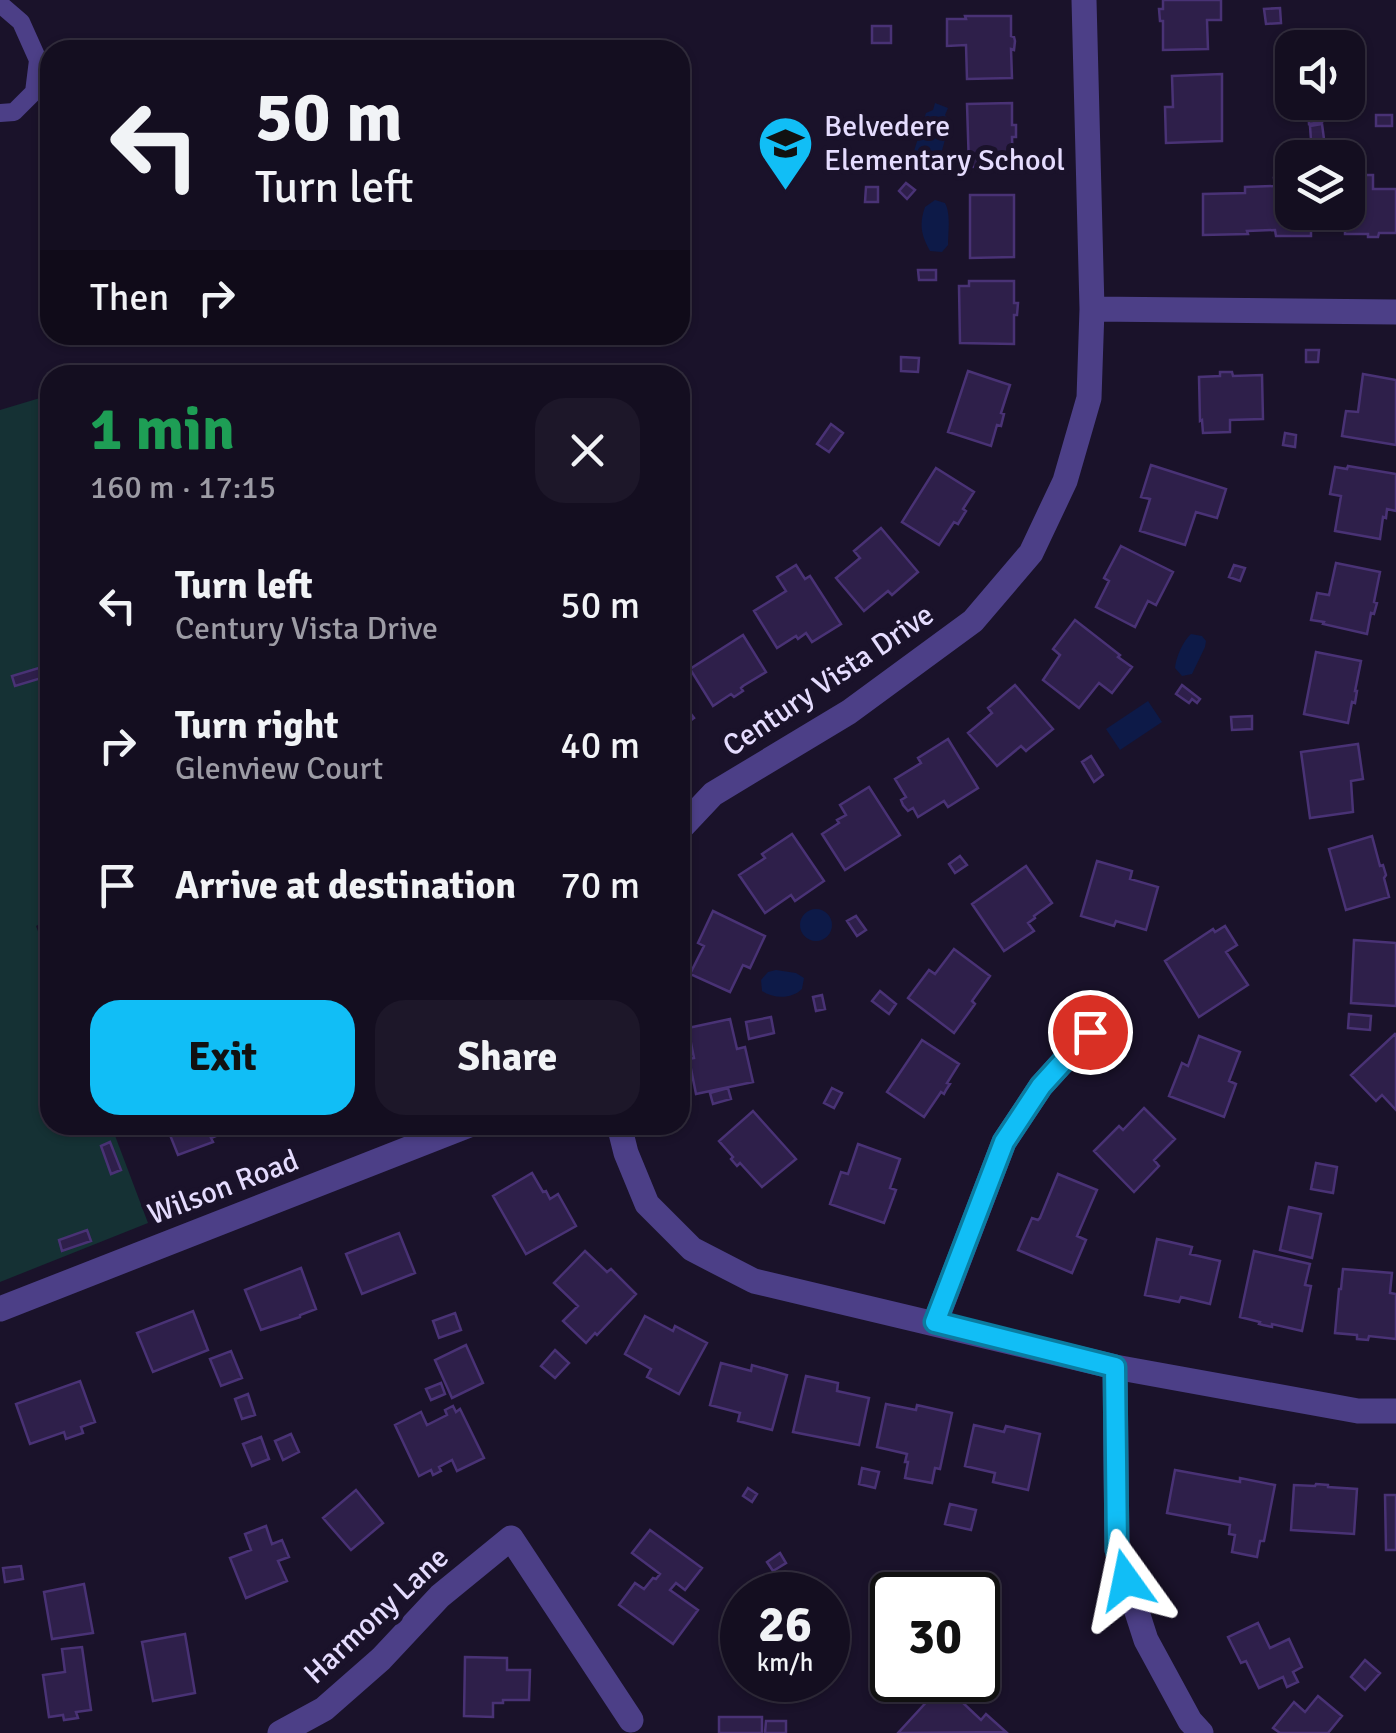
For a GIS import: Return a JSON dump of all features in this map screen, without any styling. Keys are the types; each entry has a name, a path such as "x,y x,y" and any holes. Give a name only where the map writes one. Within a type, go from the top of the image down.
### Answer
{"street":[{"name":"Century Vista Drive","path":"690,818 713,794 849,712 974,621 1031,553 1066,481 1089,398 1092,309 1084,0"},
{"path":"1092,309 1396,312"},
{"path":"935,1322 1004,1142 1041,1086 1090,1032"},
{"name":"Wilson Road","path":"0,1309 444,1135"},
{"path":"621,1135 648,1204 692,1250 754,1280 1115,1367 1358,1411 1396,1412"},
{"path":"1115,1367 1117,1550 1146,1640 1190,1722 1200,1733"},
{"name":"Harmony Lane","path":"280,1733 324,1709 381,1659 440,1596 510,1538 632,1720"}],"lane":[{"path":"0,4 21,22 38,60 34,92 14,112 0,113"}],"green space":[{"path":"40,398 40,924 36,926 40,937 40,1135 115,1135 148,1223 0,1282 0,410"}],"water":[{"path":"935,103 948,108 945,115 950,121 940,158 932,162 919,159 914,151 926,113 933,110"},
{"path":"935,200 945,203 948,212 948,245 942,252 930,251 922,229 925,207"},
{"path":"1191,634 1202,636 1205,647 1192,674 1182,676 1175,668"},
{"path":"1148,701 1162,722 1120,750 1106,729"},
{"path":"816,909 828,913 832,925 828,937 816,941 804,937 800,925 804,913"},
{"path":"776,970 804,978 802,989 783,997 762,991 761,980"}],"building":[{"path":"1163,0 1221,0 1221,20 1207,20 1208,49 1163,50 1159,9 1163,9"},
{"path":"1280,8 1281,23 1266,24 1264,9"},
{"path":"965,16 1011,16 1011,36 1015,41 1014,50 1011,49 1012,78 967,79 966,45 947,46 947,19 966,19"},
{"path":"872,26 891,26 891,43 872,43"},
{"path":"1222,74 1222,141 1166,143 1165,107 1173,107 1172,76"},
{"path":"1012,103 1012,125 1016,125 1016,137 1012,137 1013,166 969,167 967,104"},
{"path":"1376,115 1392,115 1392,126 1376,126"},
{"path":"1322,124 1324,139 1311,140 1310,126"},
{"path":"1365,175 1373,175 1373,189 1396,189 1396,233 1379,233 1378,237 1345,234 1345,230 1365,230"},
{"path":"906,183 915,190 907,199 899,191"},
{"path":"1275,186 1275,230 1203,235 1203,194 1245,193 1245,187"},
{"path":"866,187 878,187 878,202 865,202"},
{"path":"970,195 1014,195 1014,257 970,258"},
{"path":"1275,230 1311,230 1311,236 1276,236"},
{"path":"918,270 936,270 936,280 919,280"},
{"path":"969,281 1014,281 1014,303 1018,303 1014,344 960,343 959,286 969,286"},
{"path":"1306,350 1319,350 1318,362 1306,362"},
{"path":"901,357 919,358 918,372 901,371"},
{"path":"968,371 1010,385 1001,426 997,425 991,446 948,432"},
{"path":"1220,372 1232,372 1233,376 1262,375 1263,419 1230,420 1230,432 1203,433 1199,377 1220,376"},
{"path":"1363,374 1396,380 1396,445 1342,436 1346,411 1358,412"},
{"path":"831,424 843,433 829,452 817,444"},
{"path":"1285,433 1296,435 1295,447 1283,445"},
{"path":"1151,465 1226,489 1217,518 1196,512 1185,545 1140,531 1150,499 1141,497"},
{"path":"1335,467 1396,474 1396,511 1387,509 1380,539 1335,531 1341,496 1330,494"},
{"path":"936,468 974,492 958,524 954,522 939,545 902,522"},
{"path":"881,528 918,572 892,595 888,591 864,611 836,578 860,558 854,551"},
{"path":"1121,546 1173,572 1156,605 1148,601 1135,627 1096,607 1109,581 1104,578"},
{"path":"1336,563 1380,572 1374,602 1377,603 1367,634 1311,620 1317,593 1329,595"},
{"path":"796,565 805,579 810,576 841,624 812,642 806,633 777,648 754,611 786,591 777,577"},
{"path":"1234,565 1245,568 1240,581 1229,577"},
{"path":"1075,620 1132,667 1112,693 1099,683 1079,708 1043,680 1060,655 1053,649"},
{"path":"743,635 766,672 743,686 743,691 734,697 731,694 713,706 690,669"},
{"path":"1316,652 1361,661 1348,723 1304,714"},
{"path":"40,668 40,678 15,686 12,676"},
{"path":"1015,685 1053,729 1026,751 1021,746 997,766 968,733 992,713 988,708"},
{"path":"1182,685 1200,699 1197,703 1192,699 1189,703 1176,694"},
{"path":"1252,716 1252,729 1232,730 1231,717"},
{"path":"948,739 978,788 948,807 944,801 918,817 913,808 908,811 903,805 901,800 906,797 895,779"},
{"path":"1358,744 1363,779 1351,781 1353,812 1310,818 1301,752"},
{"path":"1091,756 1103,775 1094,782 1082,762"},
{"path":"869,787 900,835 845,870 822,834 846,815 840,805"},
{"path":"792,834 824,881 795,901 791,895 765,913 739,875"},
{"path":"1372,836 1386,875 1389,897 1346,910 1329,849"},
{"path":"960,856 967,865 955,873 949,864"},
{"path":"1097,861 1132,871 1130,879 1158,887 1146,930 1081,916"},
{"path":"1026,866 1052,903 1028,923 1034,931 1004,951 972,904"},
{"path":"713,911 765,936 750,968 743,965 730,992 690,974 704,946 698,943"},
{"path":"856,916 866,930 857,936 847,921"},
{"path":"1225,926 1237,945 1226,952 1248,985 1199,1017 1165,961 1213,929 1215,932"},
{"path":"1354,940 1396,943 1396,1006 1351,1003"},
{"path":"954,949 990,976 954,1033 908,998 929,970 935,974"},
{"path":"880,991 896,1004 889,1014 872,1001"},
{"path":"822,995 825,1009 816,1011 813,997"},
{"path":"1349,1014 1371,1016 1370,1030 1348,1028"},
{"path":"771,1017 774,1033 749,1039 746,1022"},
{"path":"730,1019 737,1049 745,1047 753,1082 696,1094 690,1064 694,1058 690,1028"},
{"path":"1395,1034 1396,1110 1382,1095 1376,1101 1351,1075"},
{"path":"1199,1036 1240,1052 1229,1081 1236,1084 1224,1117 1169,1096 1182,1063 1188,1066"},
{"path":"922,1040 959,1064 944,1094 941,1092 924,1117 887,1092"},
{"path":"728,1088 731,1099 713,1104 710,1093"},
{"path":"832,1088 842,1093 834,1108 824,1103"},
{"path":"1144,1108 1175,1139 1154,1160 1159,1166 1134,1192 1094,1151"},
{"path":"753,1111 796,1159 762,1187 740,1163 737,1166 719,1141"},
{"path":"170,1135 218,1135 211,1138 213,1142 178,1155"},
{"path":"110,1142 121,1170 111,1174 101,1146"},
{"path":"858,1144 900,1159 890,1188 896,1190 884,1223 830,1204 841,1172 848,1174"},
{"path":"1316,1163 1337,1167 1333,1193 1311,1189"},
{"path":"532,1173 550,1199 558,1194 576,1226 526,1254 493,1196"},
{"path":"1058,1174 1097,1190 1077,1236 1086,1240 1072,1273 1018,1250 1032,1218 1040,1218"},
{"path":"1289,1207 1321,1214 1312,1258 1280,1250"},
{"path":"87,1230 91,1241 62,1251 59,1240"},
{"path":"399,1233 415,1273 362,1294 346,1254"},
{"path":"1157,1239 1192,1247 1190,1254 1220,1261 1210,1304 1145,1295"},
{"path":"585,1251 636,1294 586,1343 563,1321 578,1306 554,1283"},
{"path":"1254,1251 1310,1264 1305,1285 1311,1286 1302,1331 1240,1317"},
{"path":"301,1268 316,1309 261,1330 245,1290"},
{"path":"1343,1269 1392,1273 1390,1293 1396,1294 1396,1339 1357,1339 1357,1335 1335,1333"},
{"path":"193,1311 208,1350 153,1372 137,1333"},
{"path":"455,1313 461,1330 439,1338 433,1321"},
{"path":"645,1316 707,1343 679,1394 647,1377 651,1369 625,1354"},
{"path":"466,1345 483,1383 452,1398 435,1360"},
{"path":"555,1350 569,1363 555,1378 541,1366"},
{"path":"231,1351 242,1378 221,1386 210,1359"},
{"path":"721,1363 751,1371 752,1365 787,1375 772,1430 738,1421 740,1413 710,1405"},
{"path":"806,1376 838,1383 837,1391 869,1398 859,1445 793,1432"},
{"path":"80,1381 95,1422 81,1427 83,1433 66,1439 64,1432 30,1444 16,1404"},
{"path":"441,1383 445,1394 431,1400 426,1389"},
{"path":"248,1394 255,1415 242,1419 235,1399"},
{"path":"886,1404 916,1410 917,1405 952,1413 940,1469 935,1468 932,1483 905,1478 907,1454 877,1447"},
{"path":"453,1406 456,1412 460,1409 484,1458 457,1471 452,1460 433,1475 431,1470 419,1476 395,1425 421,1412 427,1425 447,1415 445,1410"},
{"path":"974,1425 1004,1432 1006,1426 1040,1434 1028,1490 993,1482 995,1473 965,1466"},
{"path":"291,1434 299,1452 283,1460 275,1441"},
{"path":"261,1437 269,1459 252,1466 243,1444"},
{"path":"862,1468 879,1472 875,1488 859,1484"},
{"path":"1175,1470 1275,1485 1257,1557 1232,1552 1235,1535 1229,1534 1230,1525 1167,1513"},
{"path":"1294,1485 1357,1489 1354,1534 1291,1530"},
{"path":"748,1488 757,1494 752,1502 743,1496"},
{"path":"356,1490 383,1523 351,1550 323,1518"},
{"path":"1385,1495 1396,1495 1396,1550 1386,1550"},
{"path":"950,1504 976,1510 971,1530 945,1524"},
{"path":"266,1526 272,1544 282,1540 289,1557 278,1561 287,1581 246,1598 230,1558 251,1550 245,1534"},
{"path":"650,1530 702,1568 685,1590 676,1583 670,1590 698,1610 673,1644 619,1605 635,1583 644,1589 660,1574 632,1553"},
{"path":"780,1553 786,1563 773,1571 767,1562"},
{"path":"21,1566 23,1579 5,1582 3,1568"},
{"path":"84,1584 93,1633 52,1639 44,1592"},
{"path":"1258,1623 1270,1648 1289,1639 1302,1667 1293,1672 1298,1682 1287,1687 1283,1677 1259,1688 1246,1661 1241,1663 1228,1637"},
{"path":"185,1634 195,1693 153,1701 142,1642"},
{"path":"82,1647 91,1710 76,1712 78,1718 49,1717 43,1675 65,1672 62,1649"},
{"path":"465,1657 507,1658 507,1670 530,1670 529,1700 493,1703 493,1717 464,1716"},
{"path":"1365,1660 1380,1673 1365,1690 1351,1677"},
{"path":"1318,1696 1342,1716 1328,1733 1280,1733 1273,1728 1294,1702 1305,1712"},
{"path":"926,1702 962,1702 981,1720 986,1714 1006,1732 898,1733"},
{"path":"719,1717 762,1717 762,1733 719,1733"},
{"path":"766,1721 786,1721 786,1733 765,1733"}],"place":[{"name":"Belvedere Elementary School","path":"785,192"}],"route":[{"path":"1090,1032 1041,1086 1004,1142 935,1322 1115,1367 1117,1550 1126,1580"}]}
